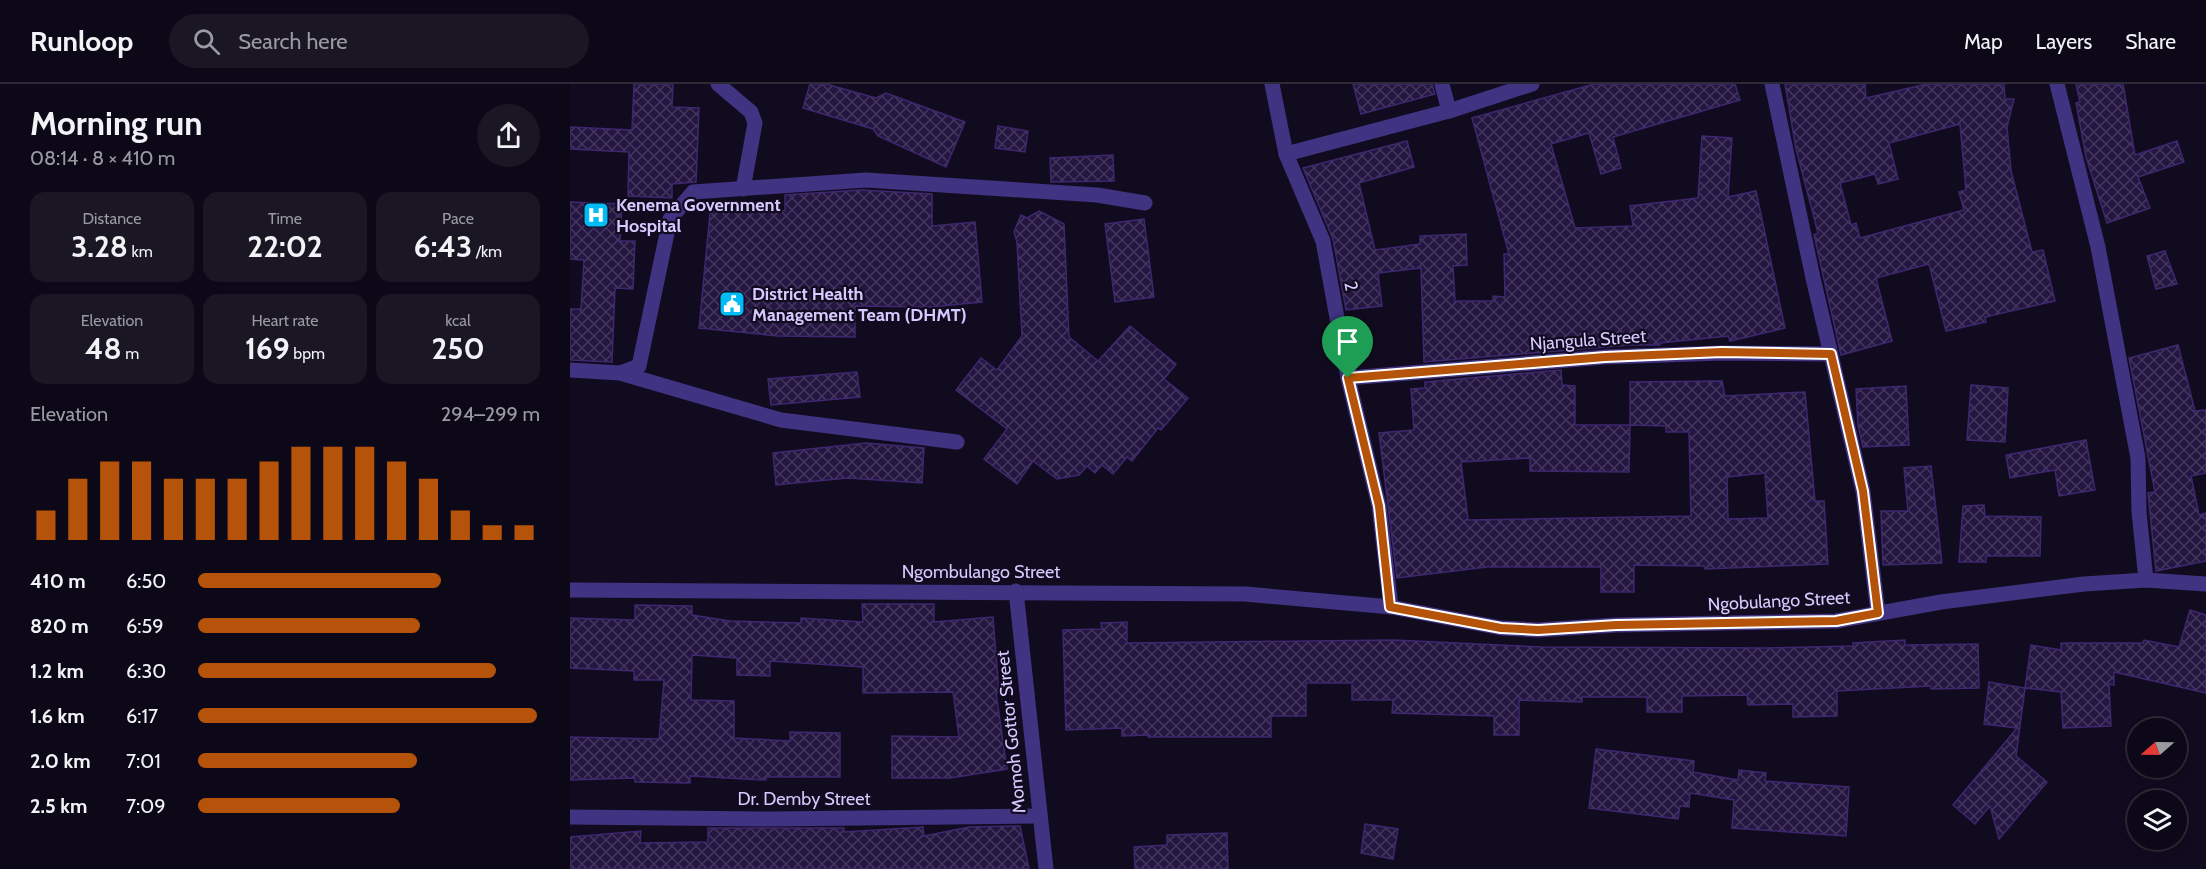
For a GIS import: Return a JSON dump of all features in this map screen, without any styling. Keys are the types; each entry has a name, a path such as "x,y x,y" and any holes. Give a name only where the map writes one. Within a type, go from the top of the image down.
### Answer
{"street":[{"path":"718,84 751,112 755,123 742,189"},
{"name":"2","path":"1272,84 1286,154 1323,241 1348,378 1379,506 1390,607"},
{"path":"1442,84 1449,111"},
{"path":"1286,154 1449,111 1532,84"},
{"path":"1772,84 1863,491 1878,613"},
{"path":"2057,84 2103,270 2138,458 2139,512 2146,580"},
{"path":"621,373 639,366 670,219 693,192 866,180 1097,195 1145,203"},
{"name":"Njangula Street","path":"1348,378 1605,357 1722,352 1831,354"},
{"path":"570,370 621,373 781,420 957,442"},
{"name":"Ngobulango Street","path":"1390,607 1501,628 1538,630 1616,625 1836,621 2002,594 2146,580 2206,584"},
{"name":"Ngombulango Street","path":"570,590 1245,594 1390,607"},
{"name":"Momoh Gottor Street","path":"1017,591 1038,816 1046,869"},
{"name":"Dr. Demby Street","path":"570,817 769,819 1038,816"}],"building":[{"path":"634,84 673,84 672,107 699,108 696,182 672,184 672,198 628,196 629,152 570,149 570,127 632,130"},
{"path":"810,84 826,84 876,98 886,93 965,122 946,167 878,136 873,129 803,108"},
{"path":"1353,84 1432,84 1435,94 1361,114"},
{"path":"1594,84 1735,84 1740,100 1613,137 1621,168 1601,174 1589,133 1551,144 1575,228 1633,226 1630,206 1698,198 1702,136 1732,138 1728,197 1756,191 1785,328 1730,341 1728,336 1660,343 1660,345 1630,345 1424,362 1421,268 1378,273 1382,306 1346,310 1333,239 1303,168 1407,141 1414,167 1359,183 1375,250 1420,244 1420,236 1466,234 1467,265 1453,266 1455,301 1493,301 1493,296 1505,297 1504,254 1509,254 1472,118"},
{"path":"1785,84 1865,84 1866,98 1927,84 2004,84 2005,99 2014,99 2007,127 2011,171 2032,252 2043,250 2055,301 1985,317 1986,322 1946,331 1929,264 1876,278 1892,341 1841,355 1814,235 1818,233 1796,149","holes":["1960,124 1966,190 1959,192 1964,210 1860,238 1856,223 1851,225 1840,183 1875,174 1878,184 1898,179 1889,143"]},
{"path":"2076,84 2123,84 2135,155 2177,141 2184,162 2138,177 2150,208 2107,223 2086,157 2076,103 2080,102"},
{"path":"998,126 1028,131 1025,152 995,148"},
{"path":"1113,155 1114,181 1051,182 1050,158"},
{"path":"861,190 932,194 932,226 975,222 982,302 931,307 855,306 855,337 778,336 699,328 711,203 785,211 785,195"},
{"path":"570,202 622,204 620,241 635,241 633,289 615,288 612,362 570,360 570,309 581,309 584,260 570,259"},
{"path":"1039,211 1064,224 1069,337 1098,361 1130,326 1176,364 1164,379 1188,398 1161,430 1158,428 1132,461 1127,457 1113,474 1102,465 1095,473 1087,466 1079,475 1057,479 1033,461 1017,484 984,459 1007,429 956,390 981,358 997,370 1022,336 1017,242 1014,232 1021,215 1027,218"},
{"path":"1144,219 1154,297 1115,302 1105,224"},
{"path":"2165,251 2177,284 2156,289 2147,256"},
{"path":"2178,345 2195,411 2206,410 2206,473 2191,476 2199,515 2206,513 2206,561 2156,571 2148,493 2155,492 2129,358"},
{"path":"1561,370 1562,385 1575,386 1575,425 1630,425 1630,382 1722,381 1725,396 1805,392 1815,501 1824,501 1828,564 1705,569 1704,566 1634,565 1634,592 1601,592 1601,567 1487,567 1397,578 1379,433 1414,430 1411,389 1425,388 1425,382","holes":["1630,425 1666,426 1666,432 1689,432 1691,516 1468,520 1461,462 1530,458 1530,471 1629,472","1765,473 1768,518 1728,519 1727,477"]},
{"path":"857,372 860,397 771,405 768,379"},
{"path":"1971,385 2008,388 2005,442 1967,440"},
{"path":"1906,386 1909,445 1863,447 1858,425 1856,389"},
{"path":"2086,440 2095,490 2059,496 2055,470 2010,478 2006,455"},
{"path":"866,443 924,448 922,483 848,478 776,485 773,453"},
{"path":"1931,466 1942,563 1883,565 1881,511 1908,511 1904,468"},
{"path":"1984,505 1985,516 2041,517 2040,556 1986,556 1986,562 1959,562 1963,506"},
{"path":"862,604 934,604 934,622 993,617 999,693 996,693 1007,769 950,778 892,778 892,736 959,737 953,692 863,693 863,667 770,661 770,676 737,675 737,658 692,655 691,700 734,701 734,738 790,741 790,732 840,733 840,777 766,777 766,780 690,776 690,783 635,782 635,778 570,780 570,737 659,739 664,680 634,680 634,671 570,668 570,618 635,620 635,605 692,606 692,615 730,621 801,623 801,618 863,622"},
{"path":"2190,610 2206,615 2206,693 2114,672 2114,685 2109,684 2111,726 2063,728 2061,692 2025,688 2031,645 2061,650 2061,643 2143,643 2144,640 2179,647"},
{"path":"1127,622 1127,643 1394,640 1541,647 1765,648 1853,646 1853,643 1905,640 1905,645 1978,644 1979,688 1931,689 1931,686 1837,691 1837,716 1793,717 1793,704 1748,705 1747,695 1682,696 1682,712 1647,712 1647,697 1582,697 1582,702 1519,700 1519,735 1494,735 1494,716 1392,713 1393,700 1352,700 1352,683 1306,683 1306,716 1271,716 1271,737 1148,737 1148,735 1122,736 1122,728 1066,730 1063,630 1102,629 1101,623"},
{"path":"1989,682 2025,688 2016,756 2047,782 1999,839 1990,806 1975,824 1953,805 2017,728 1984,724"},
{"path":"1596,749 1694,761 1693,772 1738,780 1739,770 1766,773 1765,781 1849,787 1846,836 1732,828 1734,800 1690,793 1689,807 1680,806 1678,819 1589,808"},
{"path":"1365,824 1398,829 1393,859 1361,853"},
{"path":"1020,826 1029,869 570,869 570,837 641,831 640,843 708,842 708,828 844,828 844,832 923,827 924,836 969,827"},
{"path":"1227,833 1228,869 1135,869 1134,847 1167,845 1167,835"}],"place":[{"name":"Kenema Government Hospital","path":"596,215"},
{"name":"District Health Management Team (DHMT)","path":"732,304"}],"route":[{"path":"1722,352 1831,354 1863,491 1878,613 1836,621 1616,625 1538,630 1501,628 1461,622 1390,607 1379,506 1361,424 1348,378 1605,357 1722,352"}]}
